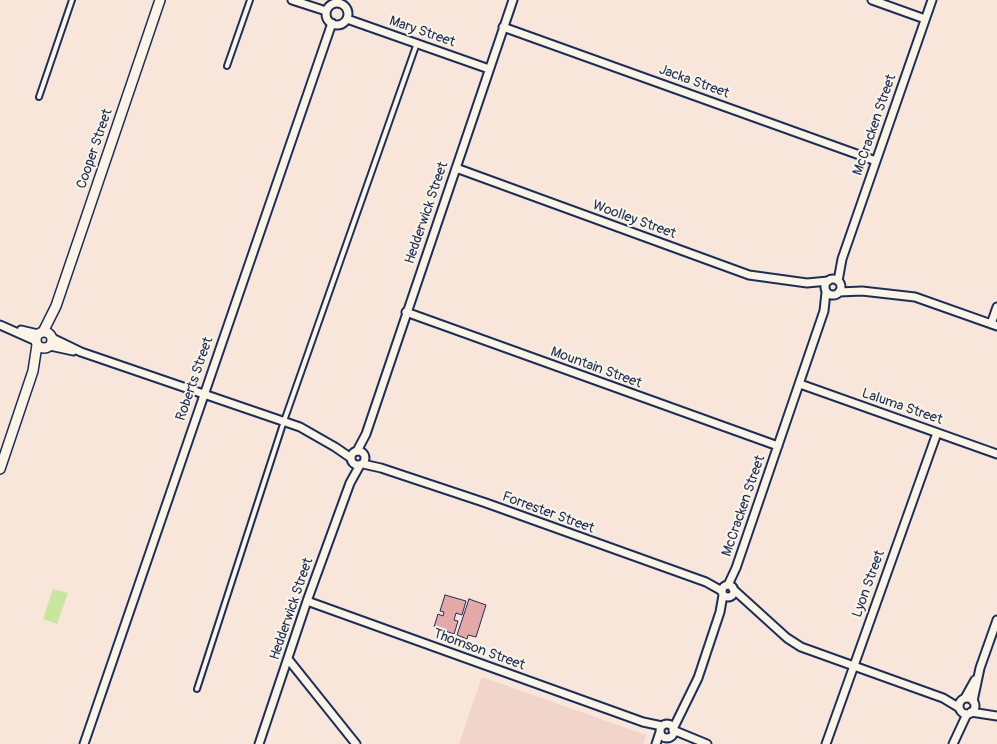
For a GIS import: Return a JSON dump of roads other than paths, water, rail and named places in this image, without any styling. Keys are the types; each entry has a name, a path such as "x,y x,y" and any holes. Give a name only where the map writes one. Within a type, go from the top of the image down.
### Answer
{"street":[{"name":"Cooper Street","path":"0,469 160,0"},
{"path":"292,0 326,11"},
{"name":"Hedderwick Street","path":"259,744 307,601 350,483 512,0"},
{"path":"872,0 925,19"},
{"name":"McCracken Street","path":"824,311 838,288 842,259 932,0"},
{"path":"339,1 347,9 347,19 339,25 332,23 327,19 326,11 331,5 339,1"},
{"name":"Mary Street","path":"347,19 489,69"},
{"name":"Roberts Street","path":"84,744 332,23"},
{"name":"Jacka Street","path":"503,28 876,161"},
{"name":"Woolley Street","path":"456,168 750,275 807,283 826,291"},
{"name":"McCracken Street","path":"829,280 842,259"},
{"path":"838,288 834,279 829,280 825,285 826,291 830,294 838,288 923,299 994,325 997,308"},
{"name":"Woolley Street","path":"807,283 829,280"},
{"name":"McCracken Street","path":"665,733 684,707 698,678 800,384 824,311 826,291"},
{"name":"Mountain Street","path":"406,312 778,446"},
{"name":"Forrester Street","path":"0,325 203,395 284,420 335,447 381,468 486,503 706,582 746,601 795,644 943,698 964,711 997,716"},
{"name":"Laluma Street","path":"800,384 997,454"},
{"name":"Lyon Street","path":"826,744 937,432"},
{"name":"Thomson Street","path":"307,601 643,722 665,733 691,738 707,744"},
{"path":"954,742 964,711 963,699 980,668 997,620"},
{"path":"288,660 356,744"},
{"path":"964,711 974,708 980,668"},
{"name":"Forrester Street","path":"943,698 969,698 997,716"}],"lane":[{"path":"39,97 72,0"},
{"path":"227,66 250,0"},
{"path":"197,689 284,420 417,44"}]}
